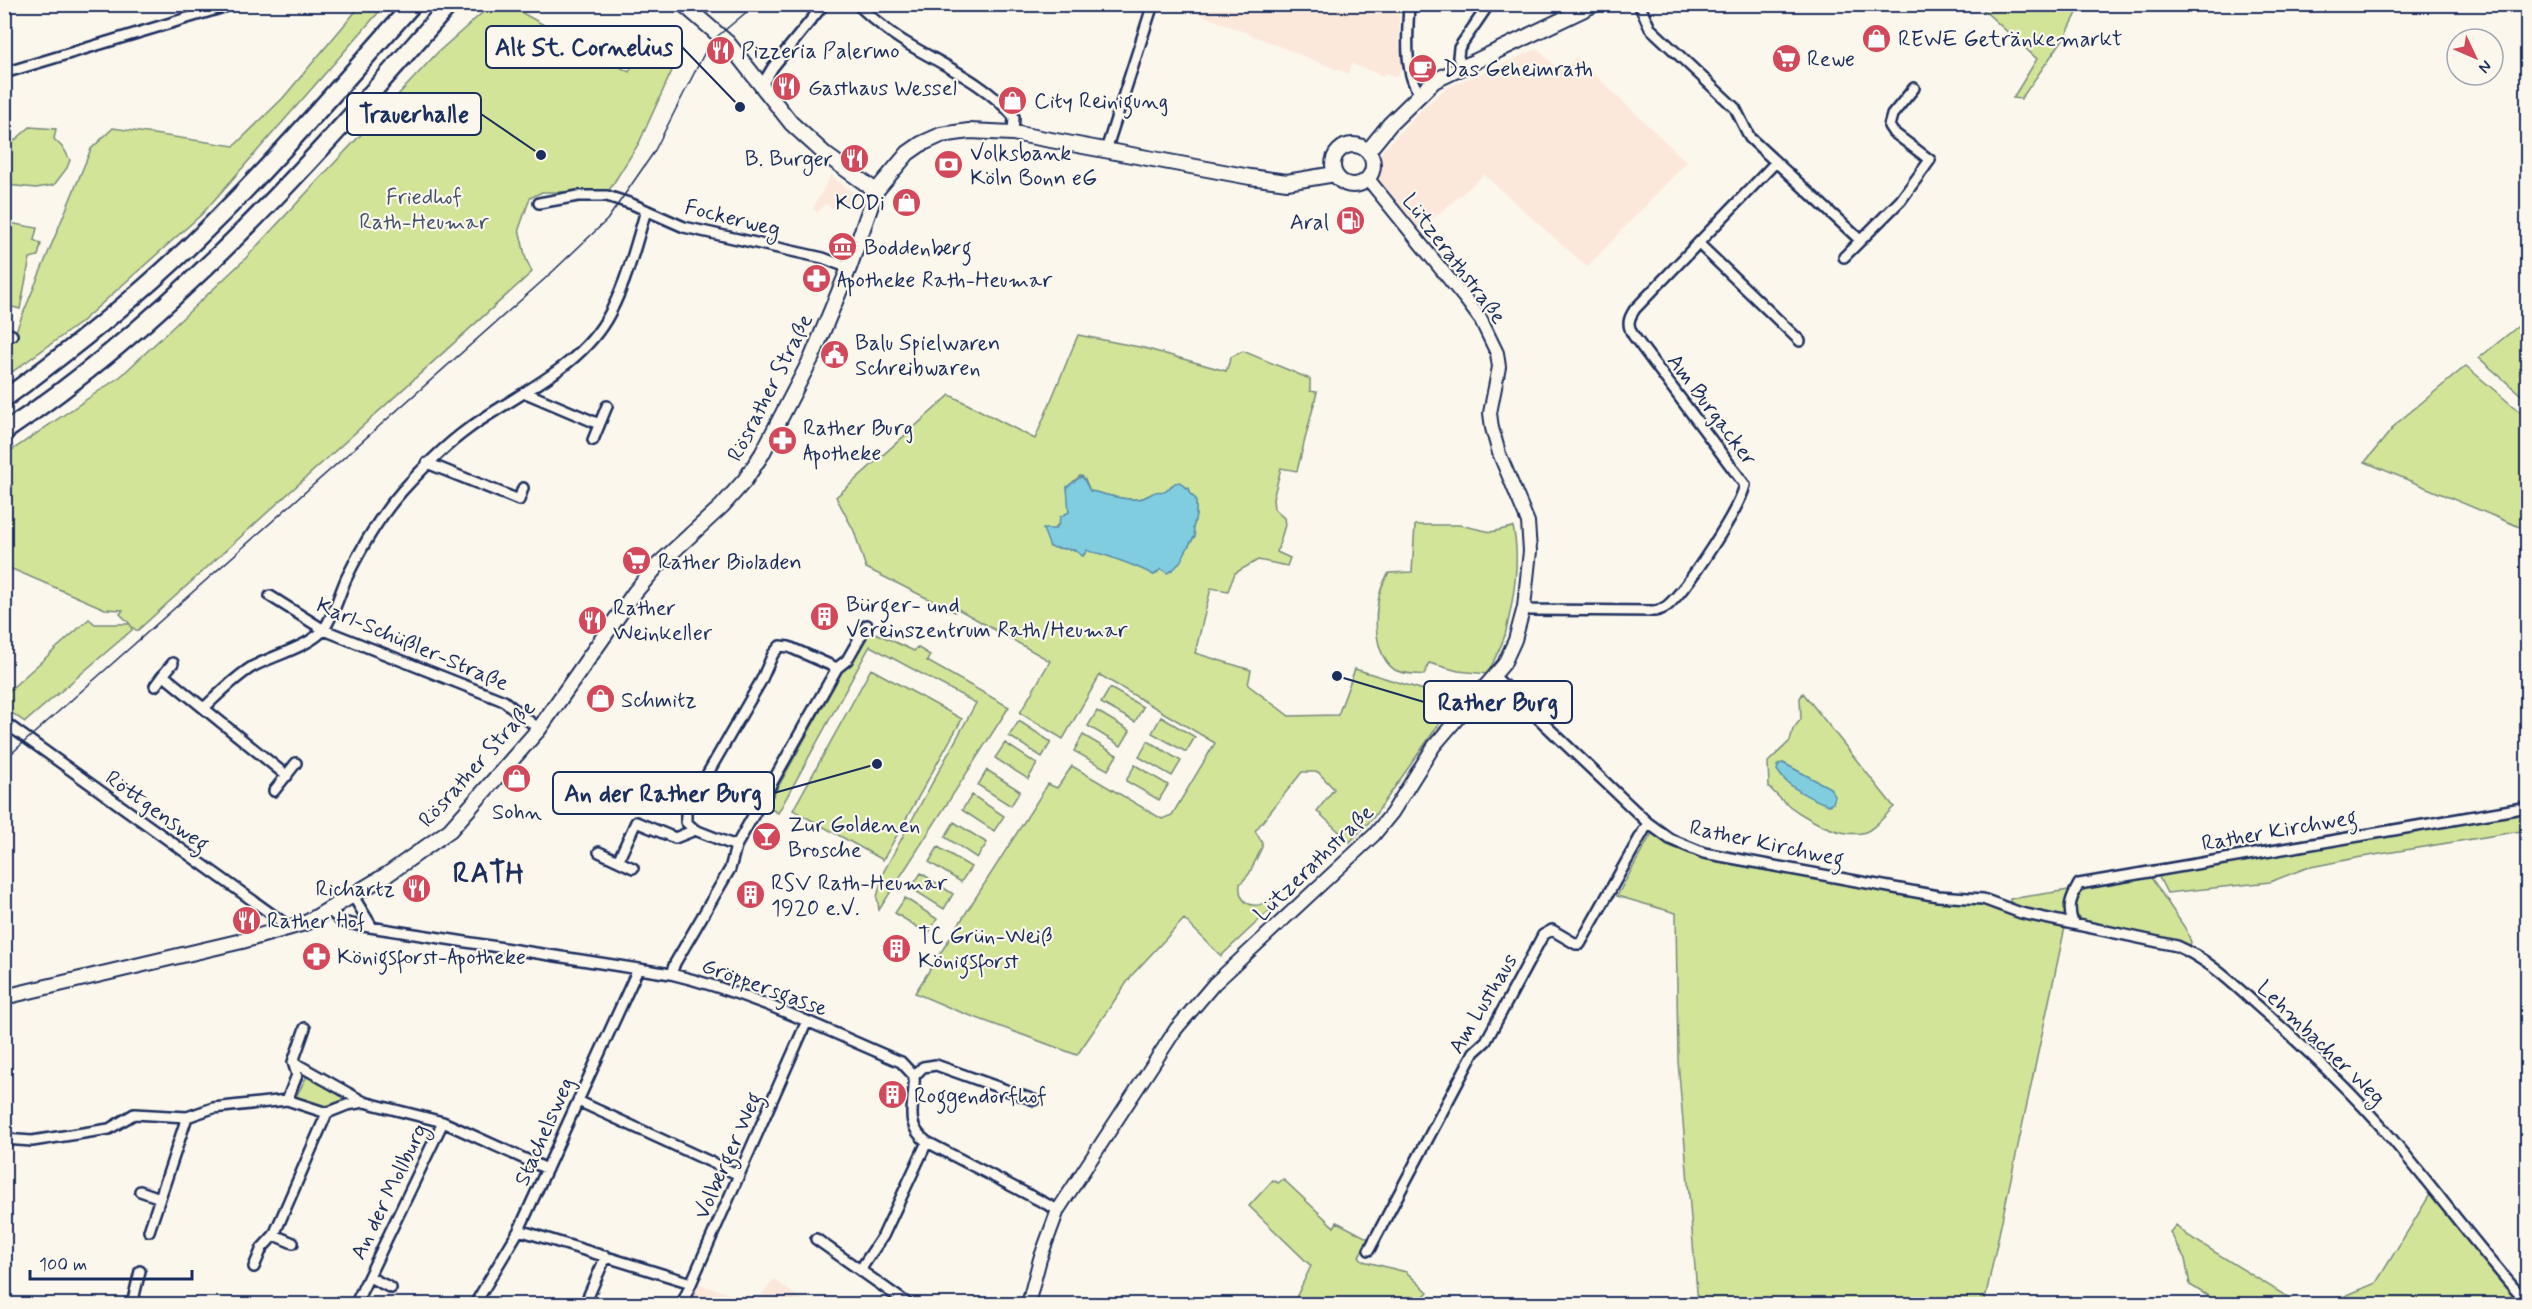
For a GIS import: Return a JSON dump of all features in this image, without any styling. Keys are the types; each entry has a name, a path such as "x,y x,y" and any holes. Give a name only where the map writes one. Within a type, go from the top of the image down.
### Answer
{"highway":[{"path":"4,399 84,338 149,283 212,224 313,117 413,4"},
{"path":"4,432 115,349 231,243 358,108 450,4"}],"main road":[{"path":"683,4 728,43 791,123 826,155 876,191"},
{"path":"1368,151 1420,93 1434,81 1595,4"},
{"name":"Rösrather Straße","path":"4,998 291,928 330,910 353,896 450,830 539,729 634,592 658,565 722,506 762,454 812,357 849,268 876,191 908,153 930,139 969,131 1013,133 1287,182 1335,174"},
{"path":"1350,145 1357,145 1368,151 1373,168 1368,179 1356,185 1350,185 1339,179 1335,174 1334,161 1340,151 1350,145"}],"street":[{"path":"4,73 234,4"},
{"path":"762,85 773,67 824,4"},
{"path":"857,4 883,27 953,70 1006,108 1014,117 1013,133"},
{"path":"1106,150 1153,4"},
{"path":"1409,4 1409,64 1414,85 1420,93"},
{"path":"1462,67 1458,57 1459,48 1489,4"},
{"path":"1639,4 1650,28 1735,108 1750,138 1860,240"},
{"path":"1844,257 1901,200 1930,160 1893,132 1889,126 1893,115 1914,88"},
{"name":"Am Burgacker","path":"1524,607 1531,610 1655,611 1665,609 1677,596 1740,501 1745,485 1629,327 1629,317 1776,162"},
{"name":"Lützerathstraße","path":"1028,1305 1040,1258 1058,1210 1180,1024 1214,984 1374,835 1392,813 1434,746 1494,676 1510,652 1524,607 1530,551 1528,522 1507,474 1492,428 1490,413 1499,367 1497,352 1481,320 1467,301 1368,179"},
{"name":"Fockerweg","path":"539,202 578,196 607,196 684,227 823,258 849,268"},
{"path":"204,708 251,668 272,656 308,641 324,630 370,534 400,493 427,463 468,429 526,393 572,359 610,314 627,275 646,210"},
{"path":"1698,243 1800,341"},
{"path":"526,393 599,424"},
{"path":"592,440 607,406"},
{"path":"427,463 519,500 523,488"},
{"name":"Karl-Schüßler-Straße","path":"270,596 324,630 504,701 539,729"},
{"path":"671,974 675,963 730,870 736,846 837,668 847,660 867,626"},
{"path":"736,846 694,830 686,822 686,811 761,681 773,654 780,646 789,647 837,668"},
{"path":"155,686 173,663"},
{"path":"163,675 286,776"},
{"name":"Rather Kirchweg","path":"1494,676 1648,823 1670,839 1704,853 1938,896 1983,899 2021,913"},
{"name":"Röttgensweg","path":"4,722 291,928"},
{"path":"274,791 297,763"},
{"name":"Rather Kirchweg","path":"2073,923 2070,914 2070,900 2079,884 2528,807"},
{"path":"618,861 636,822 675,838 694,830"},
{"name":"Am Lusthaus","path":"1369,1250 1474,1052 1486,1041 1544,935 1552,930 1580,944 1648,823"},
{"path":"599,852 633,868"},
{"path":"353,896 372,927"},
{"name":"Gröppersgasse","path":"330,910 342,922 671,974 710,985 807,1021 901,1062 914,1076"},
{"name":"Lehmbacher Weg","path":"2021,913 2177,946 2198,956 2215,968 2358,1100 2495,1268 2528,1304"},
{"name":"Stachelsweg","path":"475,1305 519,1230 638,969"},
{"name":"Volberger Weg","path":"682,1305 807,1021"},
{"path":"287,1100 297,1075 293,1062 305,1028"},
{"name":"An der Mollburg","path":"293,1062 364,1102 443,1122 547,1169"},
{"path":"1034,1100 936,1065 923,1067 914,1076 915,1092 911,1122 916,1134 927,1142 1058,1210"},
{"path":"4,1139 32,1141 109,1129 134,1114 187,1118 213,1108 287,1100 327,1113 274,1235 262,1248 254,1267"},
{"path":"578,1101 739,1175"},
{"name":"An der Mollburg","path":"327,1113 347,1105 364,1102"},
{"path":"149,1231 187,1118"},
{"name":"An der Mollburg","path":"356,1303 443,1122"},
{"path":"860,1270 884,1236 927,1142"},
{"path":"140,1191 160,1198"},
{"path":"519,1230 692,1283"},
{"path":"274,1235 293,1243"},
{"path":"816,1239 908,1305"},
{"path":"585,1305 606,1256"},
{"path":"127,1304 140,1271"},
{"name":"An der Mollburg","path":"369,1277 391,1288"}],"shaded area":[{"path":"1177,5 1399,5 1399,46 1405,60 1397,77 1385,73 1383,76 1352,64 1348,74"},
{"path":"1537,49 1562,72 1576,57 1687,162 1587,267 1484,175 1420,230 1379,182 1378,167 1382,151 1425,106 1446,88"},
{"path":"831,175 858,197 848,208 838,204 835,209 825,204 817,213 813,208"},
{"path":"774,1279 807,1304 686,1304 696,1283 756,1302"}],"green space":[{"path":"2065,4 2069,8 2072,5 2081,5 2066,35 2021,99 2013,98 2037,59 1978,5"},
{"path":"361,5 385,5 202,214 80,323 5,377 4,347 11,343 91,149 113,128 234,146 283,98"},
{"name":"Friedhof Rath-Heumar","path":"491,5 508,5 629,72 642,46 675,64 639,143 608,192 542,192 530,198 519,229 526,259 532,272 137,631 131,626 132,630 25,722 5,708 4,695 89,619 95,624 130,624 120,614 123,610 105,609 5,566 5,455 121,376 243,261 438,52"},
{"path":"30,127 56,129 54,139 64,149 70,160 54,185 36,188 7,185 5,181 5,149"},
{"path":"4,222 37,228 34,240 41,244 38,256 30,258 20,309 5,305"},
{"path":"2527,319 2527,400 2479,358"},
{"path":"1078,335 1144,348 1226,371 1231,357 1243,351 1310,379 1310,391 1317,392 1297,471 1281,468 1273,499 1274,509 1284,518 1285,525 1277,552 1290,558 1287,566 1258,560 1235,573 1228,591 1211,588 1195,653 1251,670 1248,685 1289,716 1338,715 1355,669 1456,700 1373,818 1350,842 1317,811 1334,789 1318,772 1302,772 1255,831 1262,842 1262,847 1249,874 1240,884 1241,896 1247,903 1256,905 1267,901 1273,907 1221,956 1184,919 1132,975 1077,1055 915,993 1048,784 1057,788 1072,766 1162,819 1172,815 1215,743 1100,675 1063,739 1020,713 1050,661 958,609 955,612 866,568 854,531 836,497 950,395 1035,439","holes":["1080,476 1085,479 1090,491 1126,499 1142,498 1157,492 1165,493 1172,485 1182,484 1190,490 1190,494 1196,499 1193,528 1195,536 1174,567 1161,569 1154,575 1130,563 1096,552 1087,550 1083,556 1074,550 1050,547 1047,536 1070,512 1067,487"]},
{"path":"2466,366 2527,418 2527,530 2365,462 2397,423"},
{"path":"1415,525 1459,525 1491,532 1513,527 1516,567 1513,595 1505,635 1488,674 1458,671 1429,663 1424,675 1401,672 1395,670 1387,662 1381,651 1376,623 1380,595 1389,573 1412,572"},
{"path":"867,627 914,651 917,647 930,655 927,661 1009,707 879,910 877,897 884,871 976,703 870,646 778,813 767,807"},
{"path":"871,669 962,719 883,860 793,810"},
{"path":"1110,688 1143,707 1135,722 1101,703"},
{"path":"1803,693 1894,807 1866,832 1837,831 1811,820 1787,804 1769,787 1768,762 1790,741 1793,729 1801,719 1800,698","holes":["1783,763 1830,788 1777,766"]},
{"path":"1097,711 1130,731 1121,746 1088,726"},
{"path":"1161,717 1195,737 1186,752 1152,733"},
{"path":"1019,721 1051,742 1042,757 1009,736"},
{"path":"1083,735 1117,755 1108,770 1074,751"},
{"path":"1148,741 1181,761 1172,776 1139,757"},
{"path":"1005,743 1037,764 1028,779 995,758"},
{"path":"1135,765 1168,785 1159,800 1126,781"},
{"path":"987,770 1020,791 1011,806 978,785"},
{"path":"972,795 1004,816 994,831 962,810"},
{"path":"2527,811 2527,830 2306,868 2270,882 2167,893 2158,875"},
{"path":"954,822 987,843 977,858 945,837"},
{"path":"1652,833 1679,849 1710,860 2000,908 2065,927 1984,1304 1698,1304 1678,1061 1676,913 1617,896"},
{"path":"938,847 971,867 961,882 929,862"},
{"path":"921,873 953,894 944,909 911,888"},
{"path":"2150,876 2185,928 2191,942 2189,948 2085,923 2073,912 2077,896 2088,886"},
{"path":"2069,890 2065,907 2066,918 2010,905 2010,899"},
{"path":"905,898 937,919 928,934 895,913"},
{"path":"307,1076 348,1095 349,1099 322,1107 296,1097"},
{"path":"1283,1179 1334,1227 1337,1222 1369,1239 1359,1256 1363,1261 1406,1272 1428,1292 1416,1304 1293,1304 1311,1266 1249,1206 1273,1180 1278,1183"},
{"path":"2431,1193 2523,1304 2326,1304 2376,1283"},
{"path":"2176,1225 2187,1235 2299,1304 2221,1304 2190,1285 2185,1259 2170,1232"}],"water":[{"path":"1082,476 1090,491 1126,499 1142,498 1157,492 1165,492 1175,483 1180,482 1186,489 1189,488 1190,494 1196,499 1193,528 1195,536 1177,566 1167,573 1161,569 1154,575 1103,554 1087,550 1083,556 1074,550 1050,547 1043,529 1055,529 1060,517 1069,512 1067,487"},
{"path":"1783,763 1830,788 1835,796 1833,803 1829,805 1793,787 1777,770 1779,764"}],"tram line":[{"path":"4,760 548,276 607,220 654,152 706,50 719,35 756,4"}],"place":[{"name":"REWE Getränkemarkt","path":"1877,38"},
{"name":"Pizzeria Palermo","path":"720,50"},
{"name":"Rewe","path":"1786,58"},
{"name":"Das Geheimrath","path":"1422,68"},
{"name":"Gasthaus Wessel","path":"787,87"},
{"name":"City Reinigung","path":"1013,100"},
{"name":"Alt St. Cornelius","path":"740,107"},
{"name":"Trauerhalle","path":"541,155"},
{"name":"B. Burger","path":"854,158"},
{"name":"Volksbank Köln Bonn eG","path":"949,165"},
{"name":"KODi","path":"906,202"},
{"name":"Aral","path":"1350,221"},
{"name":"Boddenberg","path":"843,247"},
{"name":"Apotheke Rath-Heumar","path":"816,279"},
{"name":"Balu Spielwaren Schreibwaren","path":"834,355"},
{"name":"Rather Burg Apotheke","path":"782,440"},
{"name":"Rather Bioladen","path":"637,561"},
{"name":"Bürger- und Vereinszentrum Rath/Heumar","path":"825,617"},
{"name":"Rather Weinkeller","path":"592,620"},
{"name":"Rather Burg","path":"1337,676"},
{"name":"Schmitz","path":"600,699"},
{"name":"An der Rather Burg","path":"877,764"},
{"name":"Sohn","path":"517,779"},
{"name":"Zur Goldenen Brosche","path":"767,837"},
{"name":"Richartz","path":"416,888"},
{"name":"RSV Rath-Heumar 1920 e.V.","path":"750,895"},
{"name":"Rather Hof","path":"246,920"},
{"name":"TC Grün-Weiß Königsforst","path":"897,948"},
{"name":"Königsforst-Apotheke","path":"316,956"},
{"name":"Roggendorfhof","path":"893,1095"}],"district":[{"name":"RATH","path":"489,872"}]}
